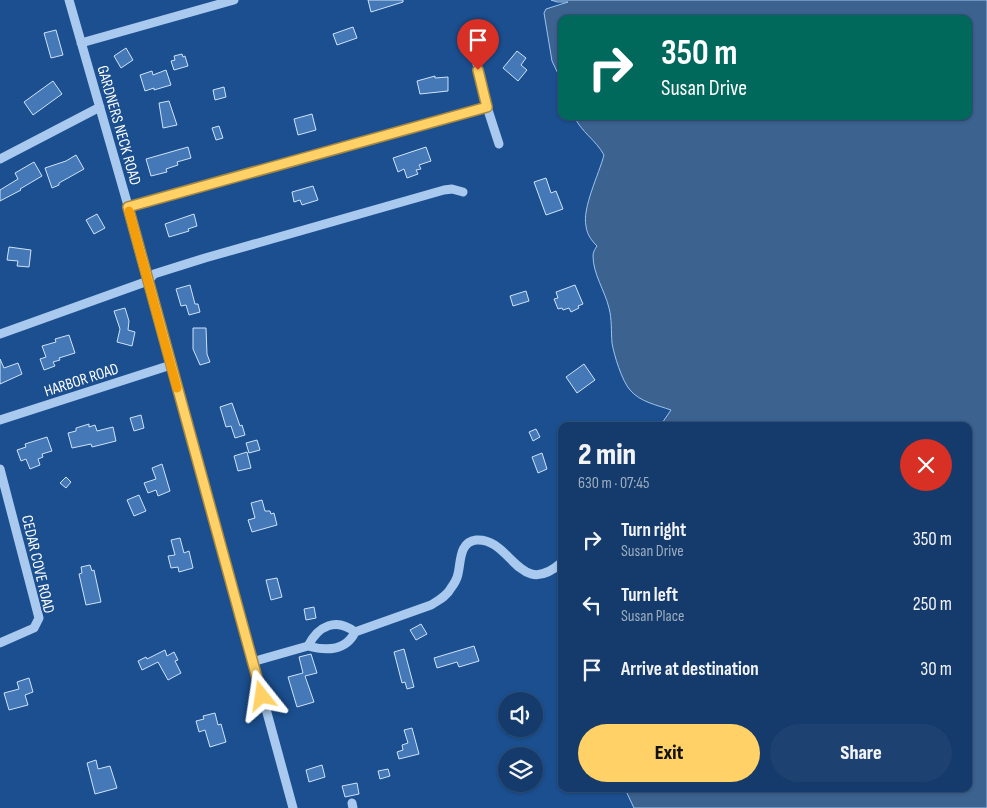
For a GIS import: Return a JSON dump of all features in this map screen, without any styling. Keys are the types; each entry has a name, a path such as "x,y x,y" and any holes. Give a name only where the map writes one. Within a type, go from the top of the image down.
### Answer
{"street":[{"name":"GARDNERS NECK ROAD","path":"69,0 128,207 293,808"},
{"path":"81,43 234,0"},
{"path":"474,51 487,107 499,144"},
{"path":"0,159 100,107"},
{"path":"128,207 487,107"},
{"path":"0,334 148,281 154,274 205,258 444,190 452,189 463,192"},
{"name":"HARBOR ROAD","path":"0,420 171,365"},
{"name":"CEDAR COVE ROAD","path":"0,469 39,618 34,628 0,643"},
{"path":"252,662 308,646 322,650 331,649 346,643 355,632 431,605 441,599 452,587 458,574 459,559 462,551 472,541 486,540 494,544 514,564 527,573 547,573 558,565"},
{"path":"308,646 313,635 322,628 331,625 344,625 355,632"}],"water":[{"path":"551,0 987,0 987,808 634,808 626,792 972,792 972,422 663,422 671,410 649,403 634,394 624,381 619,368 612,343 609,308 594,263 593,253 597,246 587,232 585,219 586,210 604,155 576,120 972,120 972,15 558,15 558,74 552,61 544,13 546,9 568,2"}],"building":[{"path":"368,0 403,0 403,2 371,12"},
{"path":"353,27 357,38 337,45 333,34"},
{"path":"56,30 63,55 51,58 44,33"},
{"path":"126,48 133,60 121,68 114,56"},
{"path":"517,51 526,58 521,65 527,70 518,81 503,68"},
{"path":"182,54 183,57 185,56 188,66 174,70 171,61 175,60 174,56"},
{"path":"166,70 171,85 145,91 140,75 152,71 153,75"},
{"path":"435,76 435,78 448,77 448,91 420,94 417,81"},
{"path":"53,81 62,94 33,115 24,102"},
{"path":"224,87 226,97 215,100 213,90"},
{"path":"169,101 177,125 163,128 159,103"},
{"path":"312,114 316,130 298,135 294,119"},
{"path":"219,126 223,138 216,140 212,128"},
{"path":"188,147 191,158 177,162 178,165 166,169 167,172 151,176 146,159"},
{"path":"426,147 431,161 419,165 421,169 416,170 418,174 407,178 404,169 398,172 393,158"},
{"path":"76,155 84,169 52,188 45,168 66,161"},
{"path":"34,162 42,176 0,201 0,190 18,179 15,173"},
{"path":"546,178 551,193 556,191 563,209 546,215 534,182"},
{"path":"313,186 318,200 302,205 300,200 294,202 292,192"},
{"path":"97,214 105,228 94,234 86,220"},
{"path":"194,214 197,226 188,229 189,231 169,237 165,224"},
{"path":"9,247 31,250 29,267 17,266 18,261 7,260"},
{"path":"190,285 195,304 198,304 200,312 189,315 186,305 181,306 176,289"},
{"path":"575,285 583,304 571,312 569,308 558,309 554,299 558,298 556,292"},
{"path":"526,291 529,301 513,306 510,296"},
{"path":"125,308 129,321 128,330 135,332 132,346 117,342 120,329 114,311"},
{"path":"193,328 206,328 207,354 210,362 200,365 193,349"},
{"path":"69,335 75,353 59,358 60,360 53,362 55,366 44,370 40,359 46,357 42,346 56,342 55,339"},
{"path":"0,359 4,368 18,363 22,374 0,384"},
{"path":"584,364 595,380 577,393 566,377"},
{"path":"232,403 245,435 235,438 231,426 226,427 220,407"},
{"path":"141,415 144,428 134,431 130,418"},
{"path":"89,424 89,427 95,425 97,431 113,427 116,441 92,447 91,444 72,448 68,433"},
{"path":"536,429 540,437 533,441 529,432"},
{"path":"47,437 52,451 42,454 43,457 38,459 40,465 30,469 26,459 21,461 17,450 26,447 25,444"},
{"path":"257,440 260,450 249,453 246,443"},
{"path":"247,452 251,468 238,471 234,456"},
{"path":"542,453 547,469 538,473 532,457"},
{"path":"162,464 170,491 158,496 156,490 148,493 144,483 156,479 152,468"},
{"path":"66,477 71,482 66,488 60,483"},
{"path":"139,495 146,511 134,516 127,500"},
{"path":"262,500 265,511 270,511 271,514 274,513 277,525 252,532 248,520 255,518 251,503"},
{"path":"180,538 184,553 189,551 193,568 179,572 178,567 171,568 168,556 175,555 171,540"},
{"path":"90,565 92,571 94,570 101,602 86,605 79,574 82,573 81,567"},
{"path":"277,578 282,597 271,600 266,580"},
{"path":"314,607 316,618 306,620 304,609"},
{"path":"421,624 427,634 416,640 410,630"},
{"path":"474,646 479,661 459,667 457,662 437,668 434,658"},
{"path":"404,649 414,687 407,689 405,682 402,683 394,652"},
{"path":"165,650 167,656 174,652 178,660 175,661 181,673 168,680 158,662 142,670 138,661 146,657 147,659"},
{"path":"311,654 317,673 305,676 314,702 297,707 288,677 303,673 299,657"},
{"path":"29,678 33,692 25,695 28,705 9,710 4,693 19,689 17,682"},
{"path":"215,713 218,725 221,724 226,742 210,747 205,730 199,732 196,721 204,719 203,716"},
{"path":"412,728 419,754 399,759 397,752 403,750 402,745 408,743 404,730"},
{"path":"96,760 98,769 110,766 117,788 95,794 87,763"},
{"path":"322,765 325,777 309,782 306,770"},
{"path":"388,769 390,776 380,779 378,771"},
{"path":"357,783 359,794 345,797 342,786"}],"slow traffic":[{"path":"129,211 177,388"}],"route":[{"path":"262,696 128,207 487,107 478,70"}]}
